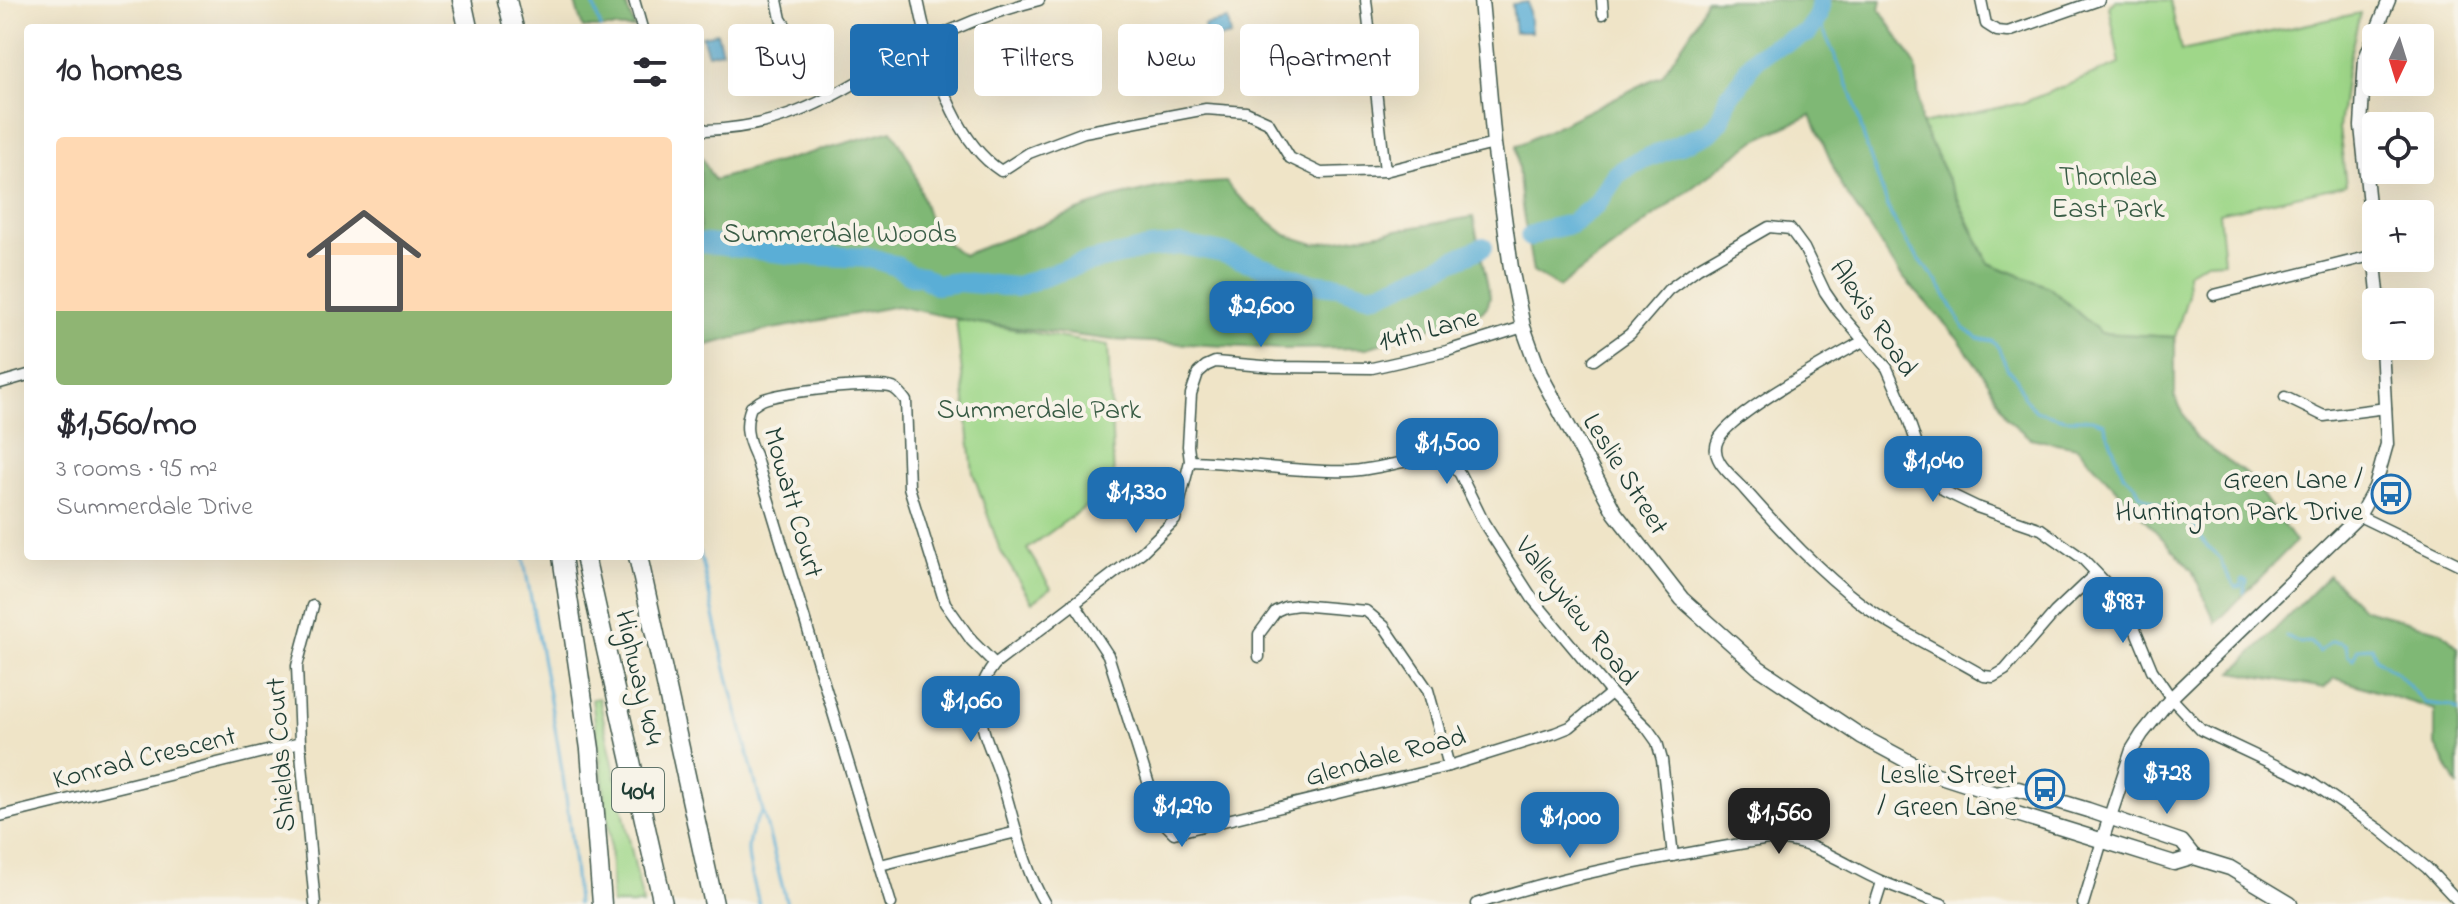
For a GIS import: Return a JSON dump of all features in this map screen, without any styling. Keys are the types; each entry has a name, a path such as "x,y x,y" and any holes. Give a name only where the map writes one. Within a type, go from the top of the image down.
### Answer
{"highway":[{"path":"462,0 467,24"},
{"path":"507,0 513,24"},
{"path":"563,560 590,749 602,904"},
{"name":"Highway 404","path":"586,560 663,904"},
{"name":"Highway 404","path":"639,560 714,904"}],"main road":[{"name":"Leslie Street","path":"1481,0 1494,144 1511,268 1523,327 1545,385 1615,513 1682,599 1759,668 1861,736 1928,772 1996,794 2018,789 2110,817 2182,842 2194,857"},
{"name":"Leslie Street","path":"1996,794 2007,811 2174,863 2194,857 2230,868 2290,904"}],"street":[{"path":"634,0 641,24"},
{"path":"777,0 781,19 831,97"},
{"path":"918,0 923,24"},
{"path":"958,28 996,11 1039,0"},
{"path":"1366,0 1385,171"},
{"path":"1602,0 1603,14"},
{"path":"1981,0 1986,24 1997,31 2008,32 2099,0"},
{"path":"2369,200 2361,126 2365,58 2389,0"},
{"path":"704,127 721,129 765,124 807,109 850,86"},
{"path":"946,96 953,114 989,163 1001,171 1029,153 1084,132 1206,109 1246,112 1268,122 1290,158 1321,173 1385,171 1494,144"},
{"name":"Alexis Road","path":"1594,360 1630,334 1668,290 1698,268 1769,227 1790,229 1797,236 1825,292 1887,368 1901,397 1923,461 1944,491 1977,507 2041,529 2082,558 2124,602 2145,658 2171,698 2201,730 2309,781 2379,829 2427,868 2458,901"},
{"path":"2214,295 2362,258"},
{"name":"14th Lane","path":"995,664 1142,552 1175,520 1190,461 1189,414 1194,381 1198,373 1215,362 1275,367 1372,368 1447,351 1523,327"},
{"path":"1863,341 1815,368 1735,422 1719,438 1716,446 1716,453 1728,473 1804,555 1865,607 1984,676 1993,677 2005,670 2055,612 2096,573"},
{"path":"2083,904 2132,750 2171,698 2359,516 2375,487 2387,444 2383,360"},
{"path":"0,383 24,376"},
{"name":"Mowatt Court","path":"891,904 748,439 746,428 751,407 777,396 856,387 887,386 901,394 906,401 909,487 945,603 972,641 995,664"},
{"path":"2285,397 2324,416 2386,408"},
{"name":"Valleyview Road","path":"1190,461 1352,471 1431,457 1447,458 1460,474 1484,523 1532,598 1611,693 1657,742 1662,760 1673,856"},
{"path":"2359,516 2458,564"},
{"name":"Glendale Road","path":"1074,603 1108,655 1157,810 1161,820 1174,833 1449,766 1570,727 1611,693"},
{"path":"1259,657 1259,634 1276,611 1285,607 1298,605 1366,611 1384,626 1428,690 1449,766"},
{"name":"Shields Court","path":"313,606 297,666 300,743 315,904"},
{"path":"995,664 986,675 979,709 1029,872 1045,904"},
{"name":"Konrad Crescent","path":"0,816 300,743"},
{"path":"880,865 1017,832"},
{"path":"1477,904 1543,884 1768,839 1806,844 1882,882 1942,904"},
{"path":"1875,904 1882,882"}],"green space":[{"path":"574,0 624,0 633,24 582,24"},
{"path":"1706,0 1882,0 1880,9 1916,66 1921,124 1988,263 2049,287 2101,333 2175,337 2175,397 2196,438 2250,477 2295,542 2216,623 2192,570 2077,447 2030,438 2006,418 1989,383 1957,337 1900,274 1842,187 1811,115 1756,140 1559,287 1533,272 1516,146 1662,75 1697,22"},
{"name":"Thornlea East Park","path":"2116,0 2170,0 2181,51 2360,13 2346,71 2339,128 2346,185 2219,213 2224,261 2206,262 2187,273 2188,295 2175,337 2101,333 2049,287 1989,263 1921,124 2022,103 2120,64 2109,6"},
{"name":"Summerdale Woods","path":"892,130 911,163 934,234 963,255 1109,199 1165,186 1226,182 1235,194 1286,235 1315,244 1473,217 1490,296 1482,312 1367,348 1282,349 1113,340 977,323 897,306 763,331 704,346 704,162 714,180"},
{"name":"Summerdale Park","path":"956,319 1108,346 1114,480 1107,491 1027,549 1051,588 1032,602 1000,550 973,473"},
{"path":"2329,575 2362,608 2441,631 2458,647 2458,787 2435,744 2435,710 2335,678 2324,688 2233,672"},
{"path":"599,698 643,904 612,904 610,836 592,699"}],"water":[{"path":"1528,2 1531,32 1515,32 1512,4"},
{"path":"1228,20 1231,36 1224,37 1224,24 1209,24"},
{"path":"717,33 722,51 708,54 704,36"}],"waterway":[{"path":"592,0 600,24"},
{"path":"1530,237 1571,224 1596,205 1617,174 1633,164 1710,132 1720,121 1729,95 1749,67 1772,48 1807,33 1818,18 1821,0"},
{"path":"1818,18 1852,94 1891,215 1908,245 1938,282 1964,328 1998,347 2024,398 2036,411 2065,419 2092,419 2104,423 2123,474 2135,485 2140,495 2190,520 2206,545 2221,559 2235,587 2242,586 2242,579 2247,581 2244,593"},
{"path":"704,243 798,255 872,258 911,275 922,276 936,285 959,282 1015,287 1080,264 1150,248 1182,245 1223,253 1310,283 1338,286 1368,295 1381,293 1483,247"},
{"path":"524,560 569,816 577,904"},
{"path":"702,560 725,665 787,904"},
{"path":"2286,636 2300,643 2310,642 2319,652 2331,641 2341,642 2353,659 2358,648 2372,647 2376,659 2397,673 2425,703 2451,706 2458,711"},
{"path":"759,904 748,845 750,834 763,811"}],"place":[{"name":"Green Lane / Huntington Park Drive","path":"2391,494"},
{"name":"Leslie Street / Green Lane","path":"2045,789"}]}
